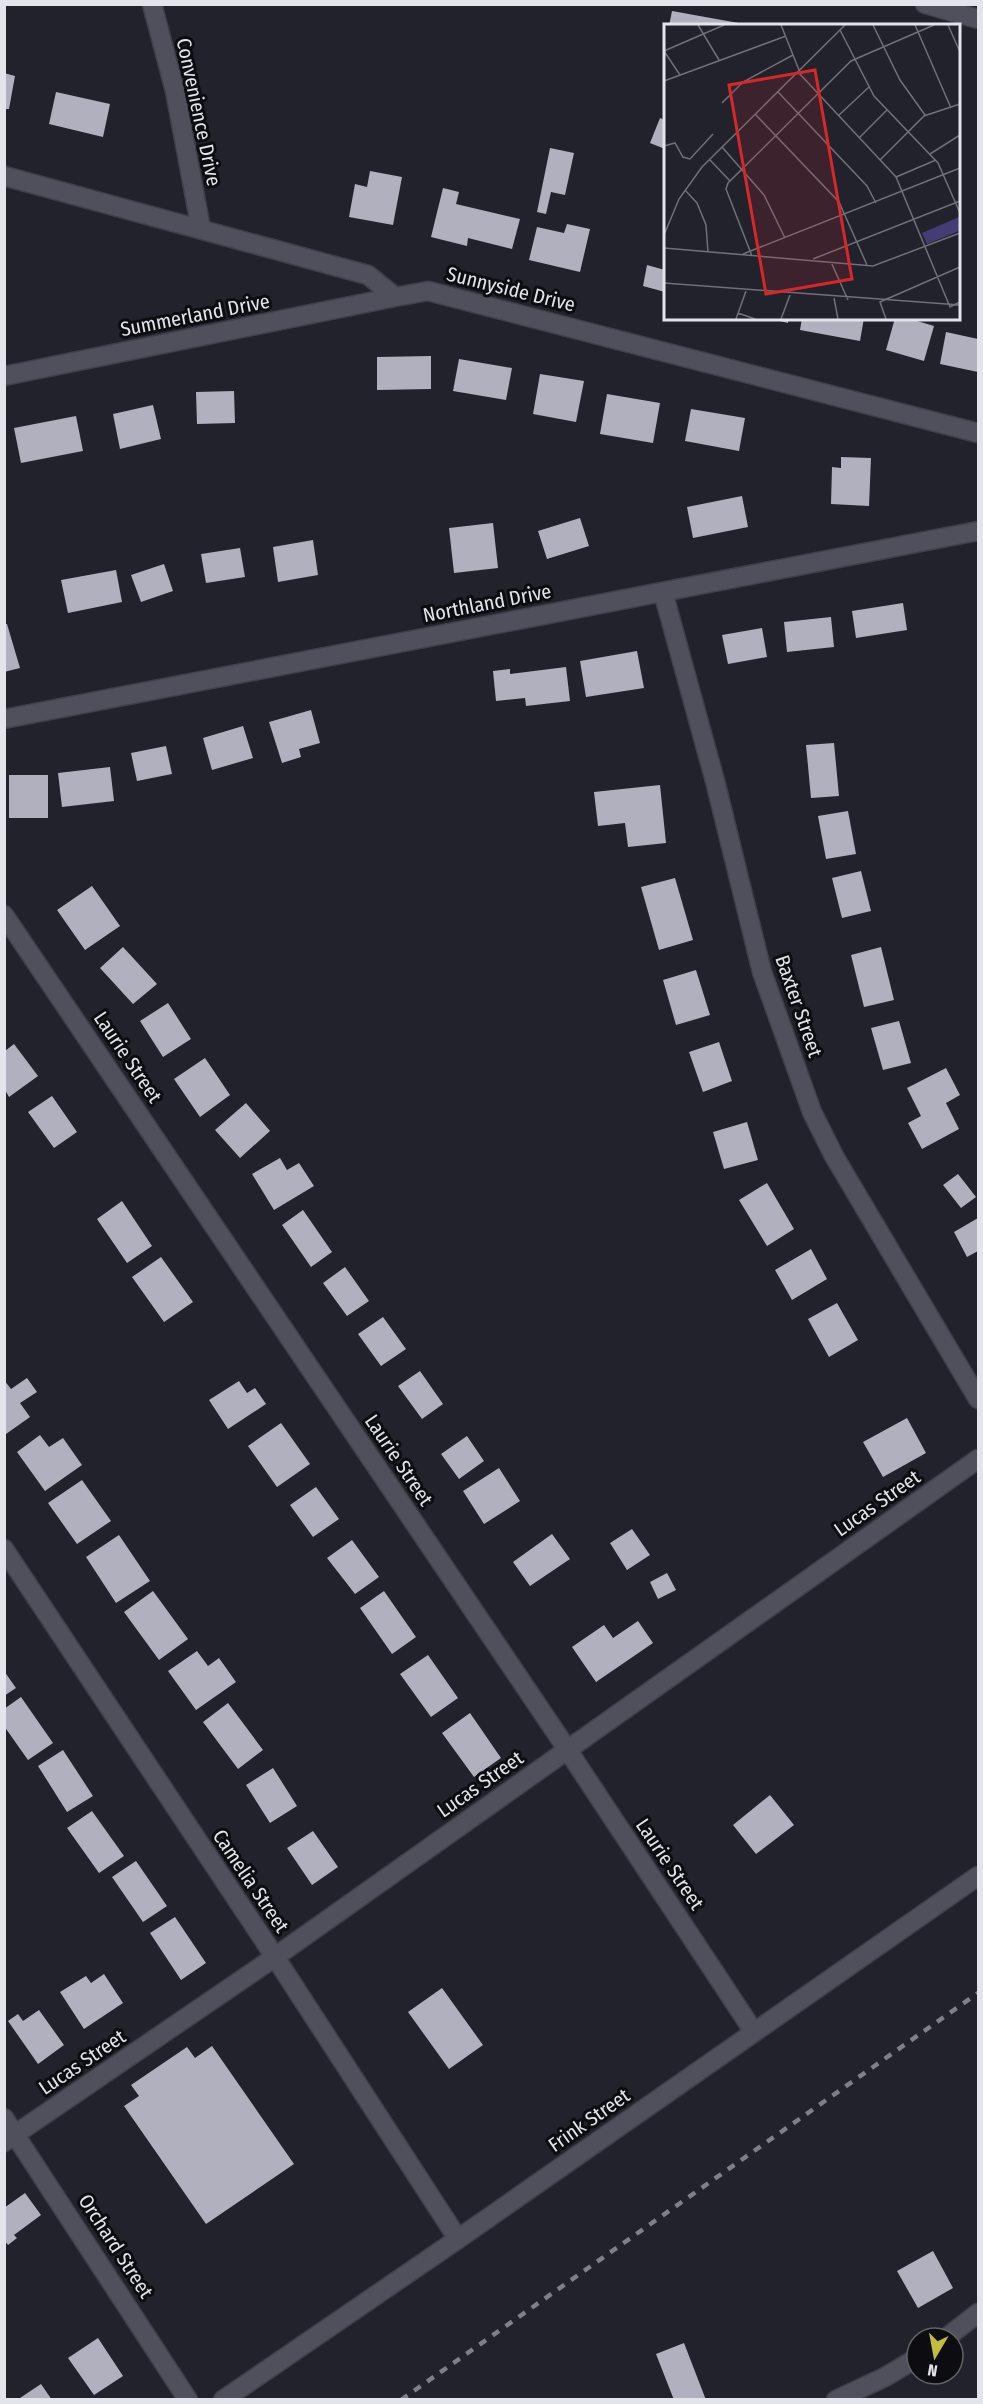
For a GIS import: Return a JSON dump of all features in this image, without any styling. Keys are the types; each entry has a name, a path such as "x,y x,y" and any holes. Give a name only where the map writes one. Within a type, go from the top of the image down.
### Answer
{"street":[{"name":"Convenience Drive","path":"152,4 175,91 201,229"},
{"path":"925,4 978,19"},
{"path":"4,176 368,275 395,297"},
{"name":"Sunnyside Drive","path":"395,297 428,291 978,433"},
{"name":"Summerland Drive","path":"4,376 395,297"},
{"name":"Northland Drive","path":"4,719 978,531"},
{"name":"Baxter Street","path":"663,592 715,781 762,972 808,1102 834,1156 978,1400"},
{"name":"Laurie Street","path":"4,915 567,1749 754,2032"},
{"name":"Lucas Street","path":"10,2138 275,1957 978,1459"},
{"name":"Camelia Street","path":"4,1549 275,1957 458,2239"},
{"name":"Frink Street","path":"223,2400 978,1876"},
{"name":"Orchard Street","path":"4,2118 10,2138 188,2400"},
{"path":"961,2326 978,2313"},
{"path":"837,2400 905,2365"}],"building":[{"path":"672,11 744,24 669,24"},
{"path":"4,73 15,76 9,109 4,109"},
{"path":"56,92 110,104 103,137 49,124"},
{"path":"660,118 664,120 664,149 650,143"},
{"path":"550,148 574,153 565,195 551,192 546,214 537,212"},
{"path":"370,171 402,177 393,225 349,217 355,184 367,187"},
{"path":"443,188 459,192 456,204 520,219 512,249 468,238 467,246 431,237"},
{"path":"567,224 590,229 580,272 529,260 537,227 564,233"},
{"path":"647,265 664,270 664,292 643,286"},
{"path":"802,320 864,320 860,341 800,330"},
{"path":"894,320 914,320 934,326 924,361 886,350"},
{"path":"946,332 978,339 978,372 940,364"},
{"path":"431,356 431,389 377,390 377,357"},
{"path":"459,359 512,368 506,400 453,391"},
{"path":"540,374 584,381 576,422 533,414"},
{"path":"234,391 235,423 197,424 196,392"},
{"path":"607,394 660,403 653,443 600,434"},
{"path":"153,405 161,439 120,449 113,414"},
{"path":"691,409 745,418 739,451 685,441"},
{"path":"76,416 83,451 21,463 14,428"},
{"path":"841,457 871,458 869,506 831,504 832,467 841,468"},
{"path":"742,496 748,527 693,538 687,507"},
{"path":"580,518 589,546 547,559 538,531"},
{"path":"493,523 498,568 454,573 449,528"},
{"path":"313,540 318,575 278,582 273,547"},
{"path":"240,548 245,577 206,583 201,554"},
{"path":"164,564 173,591 141,602 131,575"},
{"path":"116,570 122,602 68,613 61,580"},
{"path":"903,603 907,630 856,638 852,611"},
{"path":"831,617 834,647 787,652 784,622"},
{"path":"4,624 7,624 20,668 4,672"},
{"path":"762,628 767,657 728,664 722,635"},
{"path":"637,651 644,688 586,697 580,661"},
{"path":"566,667 570,701 526,706 525,698 496,701 493,671 510,669 510,674"},
{"path":"311,710 320,743 299,749 301,757 282,763 269,722"},
{"path":"243,726 253,758 212,770 203,738"},
{"path":"834,743 839,796 811,798 806,745"},
{"path":"166,746 172,774 137,781 131,753"},
{"path":"110,767 114,801 62,807 58,773"},
{"path":"9,775 48,775 48,818 9,818"},
{"path":"660,785 666,843 628,847 625,823 598,826 594,792"},
{"path":"848,811 856,854 826,859 818,816"},
{"path":"861,871 871,911 842,918 832,878"},
{"path":"675,878 693,940 659,950 641,887"},
{"path":"92,886 120,926 85,950 57,910"},
{"path":"123,947 157,984 133,1004 100,968"},
{"path":"881,947 894,1000 864,1007 851,955"},
{"path":"696,970 710,1015 676,1025 663,980"},
{"path":"168,1003 191,1039 163,1057 140,1021"},
{"path":"899,1021 911,1063 883,1070 871,1028"},
{"path":"719,1042 732,1081 703,1092 689,1052"},
{"path":"14,1044 38,1076 9,1097 5,1090 5,1051"},
{"path":"205,1058 230,1095 200,1117 174,1079"},
{"path":"946,1068 960,1095 946,1103 959,1129 922,1149 908,1123 921,1116 907,1088"},
{"path":"52,1096 77,1132 54,1148 28,1112"},
{"path":"246,1103 270,1131 240,1158 215,1130"},
{"path":"747,1122 758,1160 724,1169 713,1132"},
{"path":"280,1158 287,1170 299,1163 314,1186 274,1210 252,1174"},
{"path":"958,1174 976,1197 961,1208 943,1185"},
{"path":"767,1183 794,1229 767,1246 739,1200"},
{"path":"122,1201 152,1246 127,1263 97,1219"},
{"path":"303,1210 332,1252 311,1267 282,1225"},
{"path":"978,1218 978,1251 967,1257 954,1232"},
{"path":"811,1249 827,1279 792,1300 775,1270"},
{"path":"161,1257 193,1302 164,1322 132,1277"},
{"path":"345,1267 369,1301 347,1316 323,1283"},
{"path":"837,1303 858,1340 829,1357 808,1319"},
{"path":"383,1317 406,1349 381,1366 358,1334"},
{"path":"420,1371 443,1404 422,1419 398,1386"},
{"path":"27,1378 37,1392 20,1403 30,1417 6,1434 4,1380 11,1389"},
{"path":"239,1381 247,1393 255,1388 266,1404 228,1429 209,1400"},
{"path":"907,1418 926,1453 883,1477 863,1442"},
{"path":"281,1423 310,1464 277,1487 248,1446"},
{"path":"40,1435 49,1447 63,1438 82,1465 45,1491 17,1452"},
{"path":"467,1436 484,1461 459,1479 441,1454"},
{"path":"499,1468 520,1501 484,1524 463,1491"},
{"path":"82,1480 111,1521 77,1544 48,1503"},
{"path":"316,1487 339,1519 313,1537 290,1505"},
{"path":"632,1529 650,1555 627,1570 610,1543"},
{"path":"552,1534 570,1559 530,1586 513,1562"},
{"path":"119,1535 150,1581 116,1603 86,1557"},
{"path":"352,1540 379,1577 355,1594 327,1558"},
{"path":"667,1573 676,1590 658,1599 650,1582"},
{"path":"153,1591 188,1639 159,1660 124,1612"},
{"path":"384,1591 416,1637 392,1654 360,1608"},
{"path":"638,1621 653,1643 596,1682 572,1647 604,1625 613,1638"},
{"path":"197,1651 208,1666 219,1658 236,1682 196,1710 168,1671"},
{"path":"428,1655 458,1698 431,1717 400,1674"},
{"path":"4,1671 16,1688 4,1696"},
{"path":"21,1697 53,1743 28,1760 4,1726 4,1709"},
{"path":"228,1703 263,1750 238,1769 203,1722"},
{"path":"470,1713 501,1758 474,1777 442,1733"},
{"path":"63,1750 93,1796 67,1812 38,1766"},
{"path":"273,1768 297,1806 270,1823 246,1785"},
{"path":"770,1795 794,1825 756,1854 733,1825"},
{"path":"92,1811 124,1856 99,1873 67,1828"},
{"path":"313,1831 338,1867 312,1885 287,1848"},
{"path":"136,1861 167,1906 143,1922 112,1877"},
{"path":"175,1917 206,1963 181,1980 150,1933"},
{"path":"104,1974 123,2003 84,2029 60,1992 86,1976 91,1983"},
{"path":"442,1988 483,2045 449,2069 408,2012"},
{"path":"39,2010 64,2045 38,2064 8,2021 18,2014 23,2021"},
{"path":"212,2046 294,2164 206,2224 124,2106 139,2096 131,2085 187,2047 195,2058"},
{"path":"25,2193 41,2215 14,2235 17,2238 8,2245 4,2240 4,2208"},
{"path":"933,2251 953,2288 918,2308 897,2271"},
{"path":"98,2338 123,2376 94,2395 68,2358"},
{"path":"684,2343 706,2400 674,2400 656,2354"},
{"path":"41,2384 52,2400 17,2400"}],"railway":[{"path":"401,2400 978,1993"}]}
